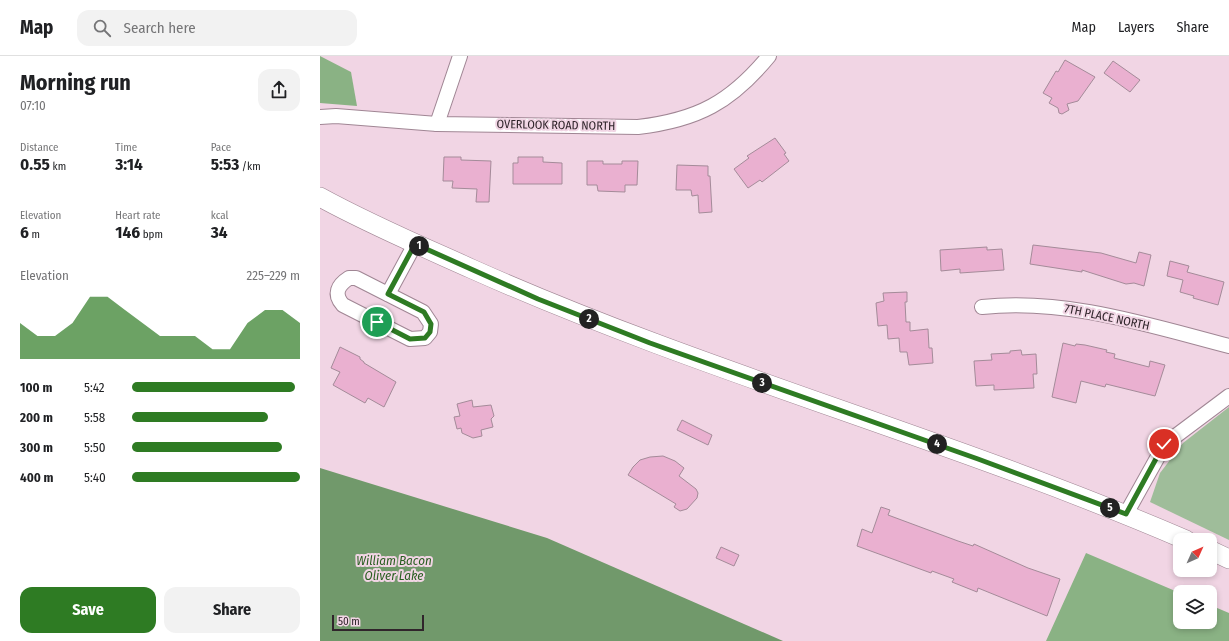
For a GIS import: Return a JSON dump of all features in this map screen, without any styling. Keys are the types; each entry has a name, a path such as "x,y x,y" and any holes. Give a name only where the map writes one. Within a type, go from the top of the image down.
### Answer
{"main road":[{"path":"320,196 415,244 538,299 650,343 978,459 1126,514 1173,534"},
{"path":"1217,553 1229,559"}],"street":[{"path":"437,124 460,56"},
{"name":"OVERLOOK ROAD NORTH","path":"320,117 336,116 437,124 638,127 667,123 697,114 723,100 748,80 769,56"},
{"path":"388,294 415,244"},
{"path":"349,278 356,278 388,294 424,312 429,318 431,324 430,332 425,338 410,339 404,336 343,305 338,300 337,294 338,287 343,282 349,278"},
{"name":"7TH PLACE NORTH","path":"982,307 1007,304 1049,305 1081,310 1229,346"},
{"path":"1126,514 1164,444 1229,396"}],"shaded area":[{"path":"320,56 351,72 357,106 320,103"},
{"path":"1229,407 1229,540 1150,502 1160,473 1183,443"},
{"path":"1086,553 1173,590 1173,629 1217,629 1217,608 1229,613 1229,641 1046,641"}],"water":[{"name":"William Bacon Oliver Lake","path":"320,468 547,538 783,641 320,641"}],"building":[{"path":"1065,60 1095,77 1078,101 1067,104 1069,110 1062,114 1059,113 1058,108 1049,103 1052,98 1043,93 1056,71 1058,72"},
{"path":"1113,61 1140,80 1130,92 1104,73"},
{"path":"775,138 786,153 784,154 789,161 762,182 760,180 748,188 734,169 749,158 747,156"},
{"path":"444,157 461,157 461,160 491,161 489,202 476,202 477,189 452,188 453,181 443,181"},
{"path":"518,157 543,157 543,162 562,163 562,184 513,184 513,163 518,163"},
{"path":"587,161 603,161 603,164 622,164 622,161 638,161 637,185 625,185 625,192 598,191 597,185 587,185"},
{"path":"677,165 708,166 712,212 699,213 698,195 692,196 691,190 676,190"},
{"path":"1033,245 1101,253 1136,263 1139,252 1151,255 1144,286 1134,283 1126,284 1082,270 1082,272 1030,264"},
{"path":"987,247 987,250 1002,249 1004,270 960,273 960,269 941,271 940,250"},
{"path":"1170,261 1189,266 1187,272 1224,282 1218,305 1193,298 1194,296 1180,292 1183,280 1167,276"},
{"path":"907,292 907,302 905,302 906,322 910,322 910,331 928,329 929,348 932,348 933,363 909,365 907,352 900,352 899,338 888,339 887,325 878,326 876,303 884,301 883,293"},
{"path":"1063,343 1075,346 1076,344 1085,345 1107,350 1106,352 1115,354 1114,358 1149,367 1150,361 1165,365 1155,396 1106,384 1105,387 1081,381 1076,403 1052,397"},
{"path":"340,347 360,357 364,363 396,382 384,407 368,398 365,403 333,385 340,372 331,368"},
{"path":"1021,350 1022,355 1036,354 1037,374 1033,374 1034,388 994,390 994,385 976,386 974,361 992,360 991,354 1010,353 1010,351"},
{"path":"472,400 473,407 491,405 494,416 491,419 493,427 481,430 482,436 473,438 462,433 461,428 457,429 454,417 460,416 457,404"},
{"path":"682,420 712,435 708,445 677,430"},
{"path":"663,456 675,461 684,468 679,476 696,489 698,493 697,498 687,509 680,511 674,507 676,504 628,475 640,460 650,457"},
{"path":"881,507 890,510 888,515 958,541 973,546 974,544 1028,568 1060,579 1047,616 978,588 977,592 952,582 954,579 932,571 931,573 857,546 862,529 872,533"},
{"path":"721,547 739,555 734,566 716,558"}],"route":[{"path":"377,322 410,339 418,340 425,338 430,332 431,324 429,318 424,312 388,294 415,244 538,299 650,343 978,459 1126,514 1164,444"}]}
